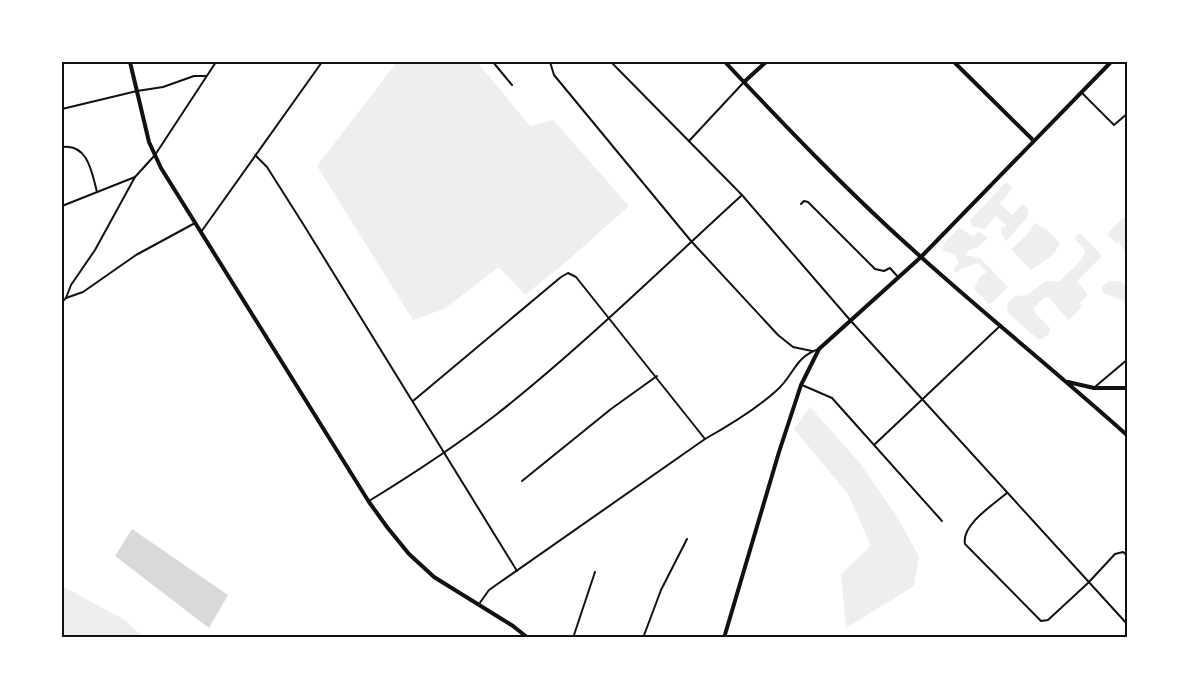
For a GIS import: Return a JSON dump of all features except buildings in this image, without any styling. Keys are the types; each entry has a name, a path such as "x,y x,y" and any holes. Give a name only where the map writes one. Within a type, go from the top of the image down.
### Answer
{"main road":[{"path":"130,62 149,142 155,155 369,502 409,554 434,577 513,626 528,638"},
{"path":"725,62 816,156 921,257 1128,436"},
{"path":"744,82 766,62"},
{"path":"954,62 1034,140"},
{"path":"724,638 801,385 819,349 921,257 1111,62"},
{"path":"1067,382 1094,388 1128,388"}],"street":[{"path":"62,302 95,250 135,177 155,155 216,62"},
{"path":"201,232 322,62"},
{"path":"494,62 512,85"},
{"path":"550,62 554,75 691,242 778,335 793,347 812,351"},
{"path":"611,62 741,195 850,320 1128,625"},
{"path":"62,109 163,87 194,76 206,76"},
{"path":"690,141 744,82"},
{"path":"1082,93 1114,125 1128,113"},
{"path":"62,147 78,150 89,160 97,192"},
{"path":"255,155 273,177 517,571"},
{"path":"62,206 135,177"},
{"path":"369,502 444,453 498,413 609,319 741,195"},
{"path":"801,204 804,201 808,202 875,269 885,271 890,268 898,277"},
{"path":"66,298 83,292 136,255 195,223"},
{"path":"413,401 568,273 576,277 705,439"},
{"path":"874,445 1001,325"},
{"path":"478,605 489,590 705,439 738,420 784,384 799,360 819,349"},
{"path":"1094,388 1128,359"},
{"path":"522,481 611,409 657,376"},
{"path":"801,385 832,398 942,521"},
{"path":"1007,493 971,523 963,538 965,544 1041,621 1048,620 1115,554 1123,552 1128,556"},
{"path":"644,638 661,590 687,539"},
{"path":"573,638 595,572"}],"shaded area":[{"path":"397,62 477,62 530,126 553,120 629,206 525,295 499,267 444,309 413,320 317,166"},
{"path":"1006,182 1013,188 1000,203 1012,215 1022,204 1029,210 1027,218 1006,241 1001,234 1001,228 1007,226 996,216 985,229 972,226 969,221"},
{"path":"1127,214 1127,254 1118,241 1116,243 1107,234"},
{"path":"1035,223 1048,231 1060,243 1054,254 1031,270 1011,249 1027,235"},
{"path":"959,228 973,236 979,232 988,238 976,248 968,251 966,255 980,258 1008,287 989,304 974,289 979,278 987,272 978,263 961,269 957,273 954,270 959,264 955,255 942,250 945,242"},
{"path":"1080,233 1102,256 1077,281 1088,295 1079,303 1082,306 1069,320 1048,297 1043,298 1034,308 1035,313 1050,328 1049,334 1039,340 1007,312 1008,303 1015,296 1027,295 1046,281 1060,281 1083,255 1085,250 1074,238"},
{"path":"1109,281 1120,281 1127,287 1127,307 1121,300 1102,292 1102,286"},
{"path":"810,407 859,462 898,518 919,557 914,586 846,628 841,574 871,546 848,494 794,429"},
{"path":"132,529 228,595 209,628 115,556"},
{"path":"62,586 125,620 143,637 62,637"}]}
